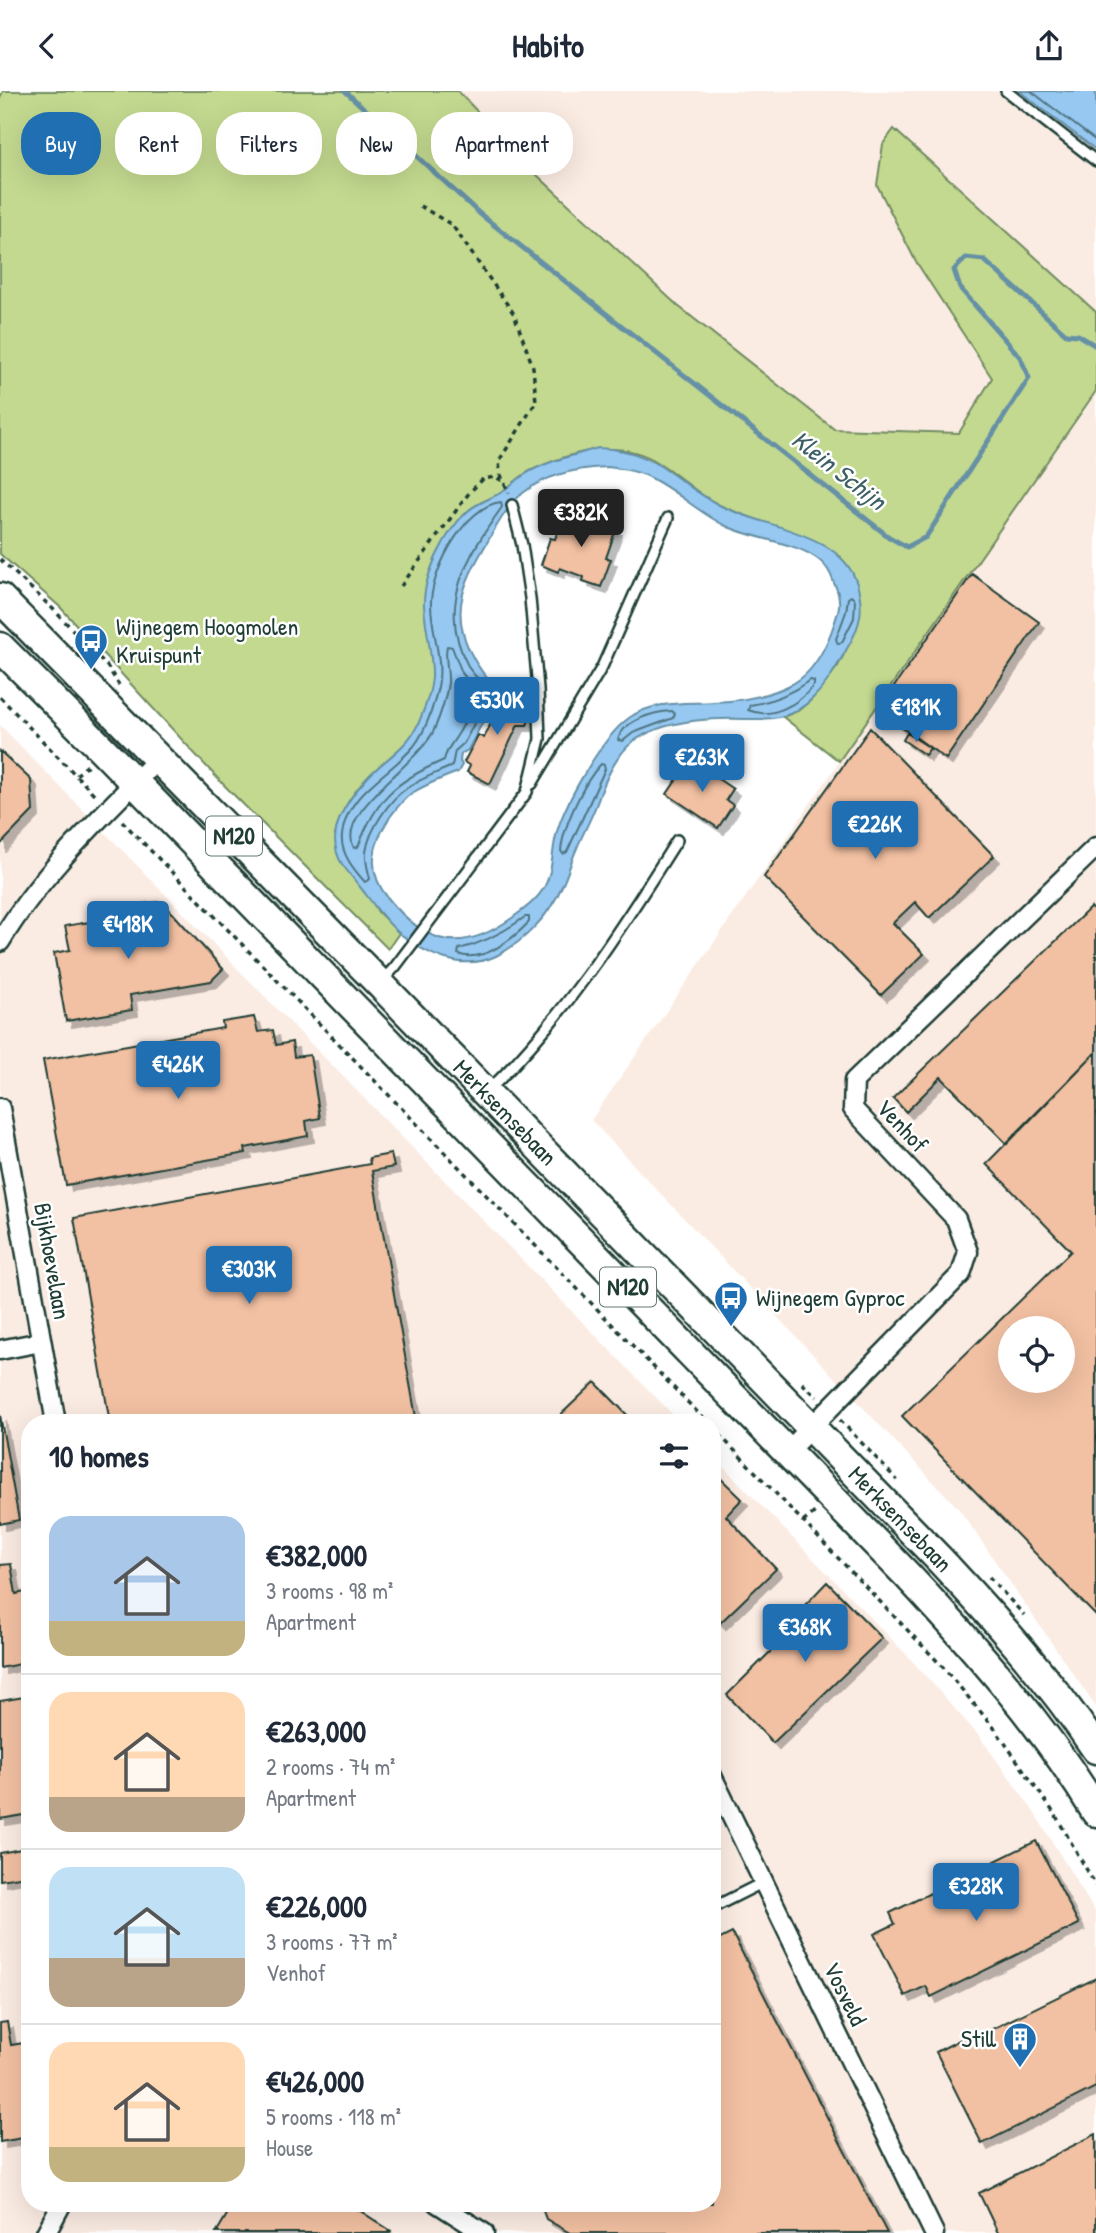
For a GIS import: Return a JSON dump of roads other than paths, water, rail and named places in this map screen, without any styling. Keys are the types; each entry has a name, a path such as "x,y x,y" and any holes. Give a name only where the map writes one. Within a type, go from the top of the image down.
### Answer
{"main road":[{"name":"Merksemsebaan","path":"0,598 380,983 1006,1630 1078,1721 1096,1749"},
{"name":"Merksemsebaan","path":"0,647 788,1451 980,1654 1025,1709 1096,1812"}],"street":[{"path":"0,941 20,908 41,882 159,759"},
{"name":"Venhof","path":"788,1451 961,1274 968,1252 956,1219 852,1109 854,1081 1096,846"},
{"name":"Bijkhoevelaan","path":"0,1108 54,1414"},
{"path":"0,1350 41,1342"},
{"path":"980,1654 1006,1630"},
{"name":"Vosveld","path":"721,1794 934,2233"},
{"path":"46,2233 57,2212"},
{"path":"451,2212 484,2233"}],"lane":[{"path":"1006,91 1096,161"},
{"path":"512,505 522,545 530,598 538,689 540,739 527,792"},
{"path":"380,983 395,967 527,792 602,667 668,518"},
{"path":"486,1093 575,993 677,841"},
{"path":"721,1904 764,1882"}],"water":[{"path":"1019,91 1096,91 1096,150"},
{"path":"598,448 636,454 664,468 721,506 799,533 835,553 849,567 857,584 861,608 859,623 828,680 815,696 793,713 765,719 687,722 659,729 634,741 621,754 611,770 557,897 535,927 506,950 483,961 457,962 445,959 410,941 382,915 342,864 335,841 336,829 352,796 411,736 423,712 432,678 425,593 427,581 444,541 472,508 499,494 519,478 554,461","holes":["608,467 651,478 726,526 799,549 819,560 830,573 837,589 838,612 832,630 813,666 785,688 745,699 659,706 629,718 618,727 595,757 574,792 559,826 547,882 530,905 477,937 461,940 431,935 402,914 388,898 377,878 374,857 384,827 403,801 423,787 458,772 462,765 461,754 468,750 488,712 493,713 503,693 475,662 464,636 461,608 468,580 499,522 523,493 542,481 564,473"]}],"waterway":[{"name":"Klein Schijn","path":"345,91 480,214 889,537 907,547 926,537 1029,378 1020,357 960,288 954,270 966,258 984,260 1066,334 1078,335 1096,346"}],"place":[{"name":"Wijnegem Hoogmolen Kruispunt","path":"91,671"},
{"name":"Wijnegem Gyproc","path":"731,1328"},
{"name":"Still","path":"1020,2069"}]}
